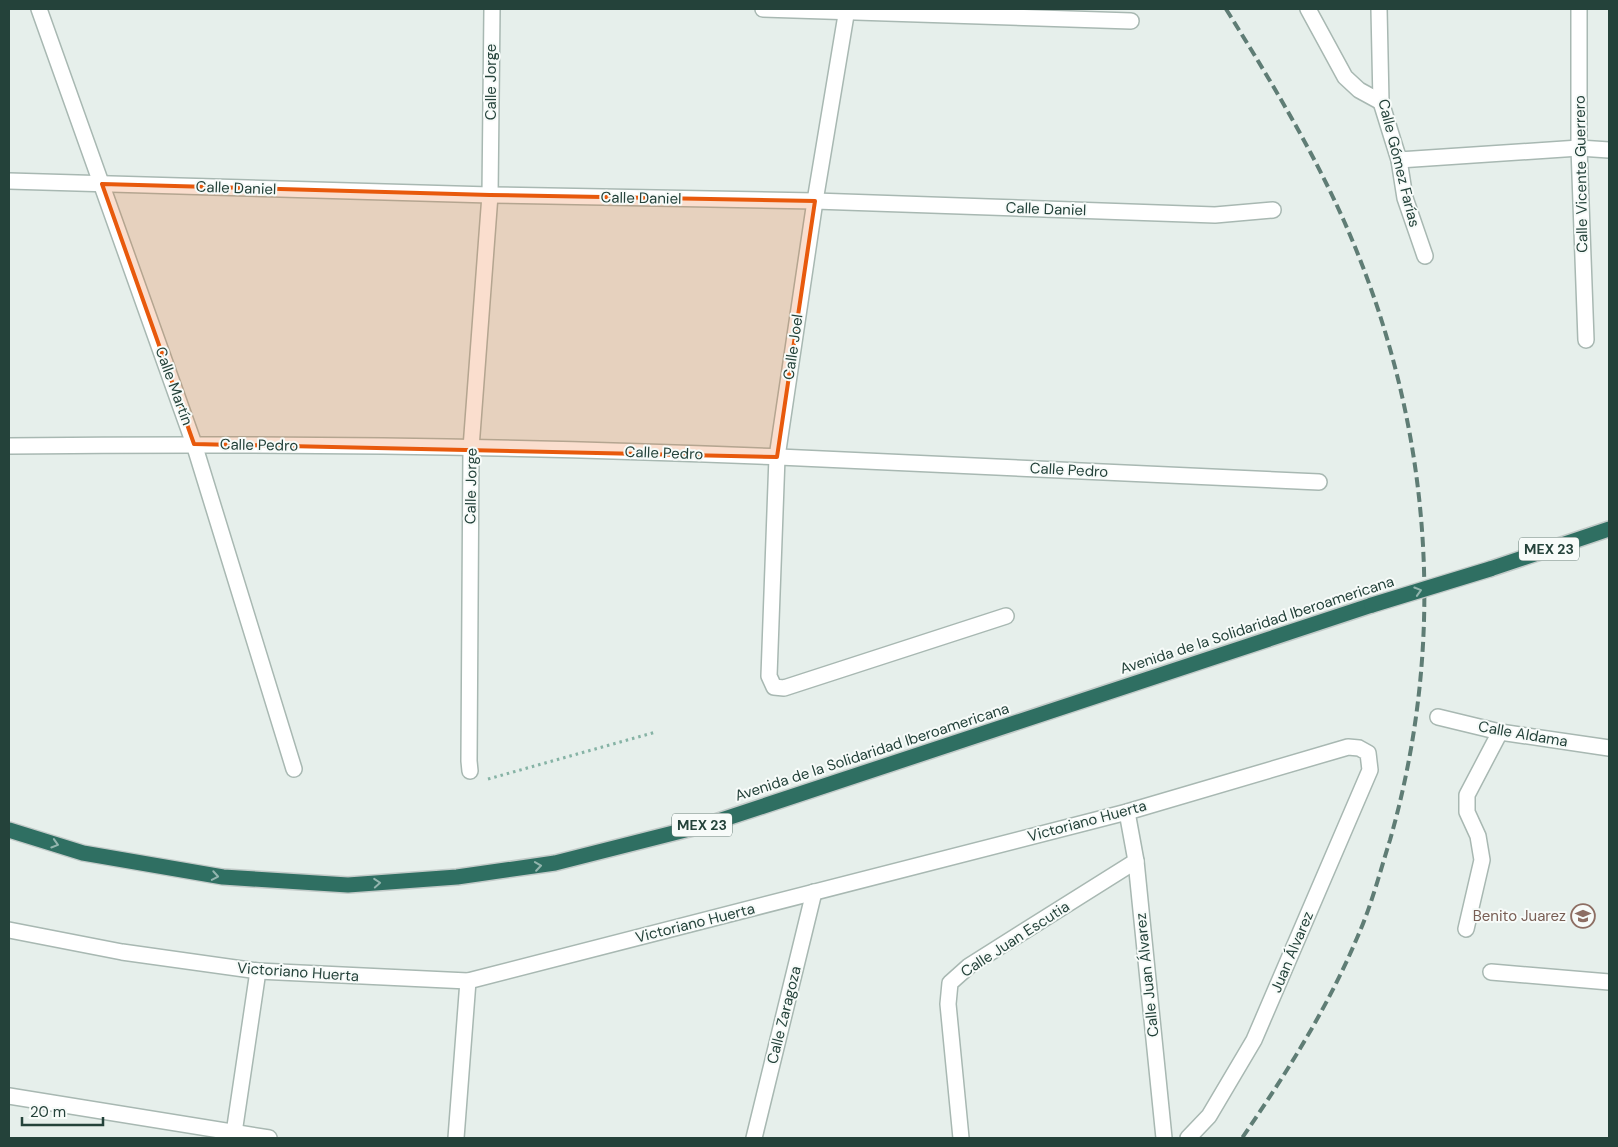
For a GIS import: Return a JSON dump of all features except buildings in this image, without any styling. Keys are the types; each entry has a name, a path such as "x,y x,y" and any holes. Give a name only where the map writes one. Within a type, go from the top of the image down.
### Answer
{"highway":[{"name":"Avenida de la Solidaridad Iberoamericana","path":"9,830 83,853 223,877 348,885 457,877 555,863 709,824 1372,605 1490,569 1609,529"}],"street":[{"name":"Calle Martín","path":"38,9 194,444 294,769"},
{"name":"Calle Jorge","path":"470,770 472,448 490,195 492,9"},
{"path":"762,9 847,10 1131,21"},
{"path":"1308,9 1345,77 1359,90 1381,102"},
{"name":"Calle Gómez Farías","path":"1379,9 1381,102 1399,160 1405,198 1425,256"},
{"name":"Calle Vicente Guerrero","path":"1579,9 1579,148 1586,340"},
{"name":"Calle Joel","path":"847,10 815,201 777,457 769,676 774,687 784,688 1006,616"},
{"path":"1399,160 1579,148 1609,150"},
{"name":"Calle Daniel","path":"9,180 490,195 815,201 1215,215 1273,210"},
{"name":"Calle Pedro","path":"9,446 194,444 472,448 777,457 1319,482"},
{"name":"Calle Aldama","path":"1438,717 1500,732 1609,748"},
{"path":"1466,930 1482,860 1478,836 1467,812 1467,795 1500,732"},
{"name":"Victoriano Huerta","path":"9,930 122,952 258,971 468,981 1127,812 1348,747 1359,748 1368,753"},
{"name":"Juan Álvarez","path":"1188,1138 1209,1116 1254,1040 1370,770 1368,753"},
{"name":"Calle Juan Álvarez","path":"1127,812 1136,861 1164,1138"},
{"name":"Calle Juan Escutia","path":"961,1138 948,1004 950,984 969,966 1136,861"},
{"name":"Calle Zaragoza","path":"754,1138 814,892"},
{"path":"234,1133 258,971"},
{"path":"1490,972 1609,982"},
{"path":"456,1138 468,981"},
{"path":"9,1096 269,1138"}],"path":[{"path":"470,770 488,779 656,732"}],"highlighted area":[{"path":"102,184 490,195 815,201 777,457 194,444"}],"railway":[{"path":"1226,9 1274,87 1318,166 1344,221 1373,296 1396,372 1412,449 1422,527 1424,605 1420,684 1409,762 1390,840 1371,902 1345,964 1319,1016 1290,1065 1242,1138"}],"place":[{"name":"Benito Juarez","path":"1583,916"}]}
